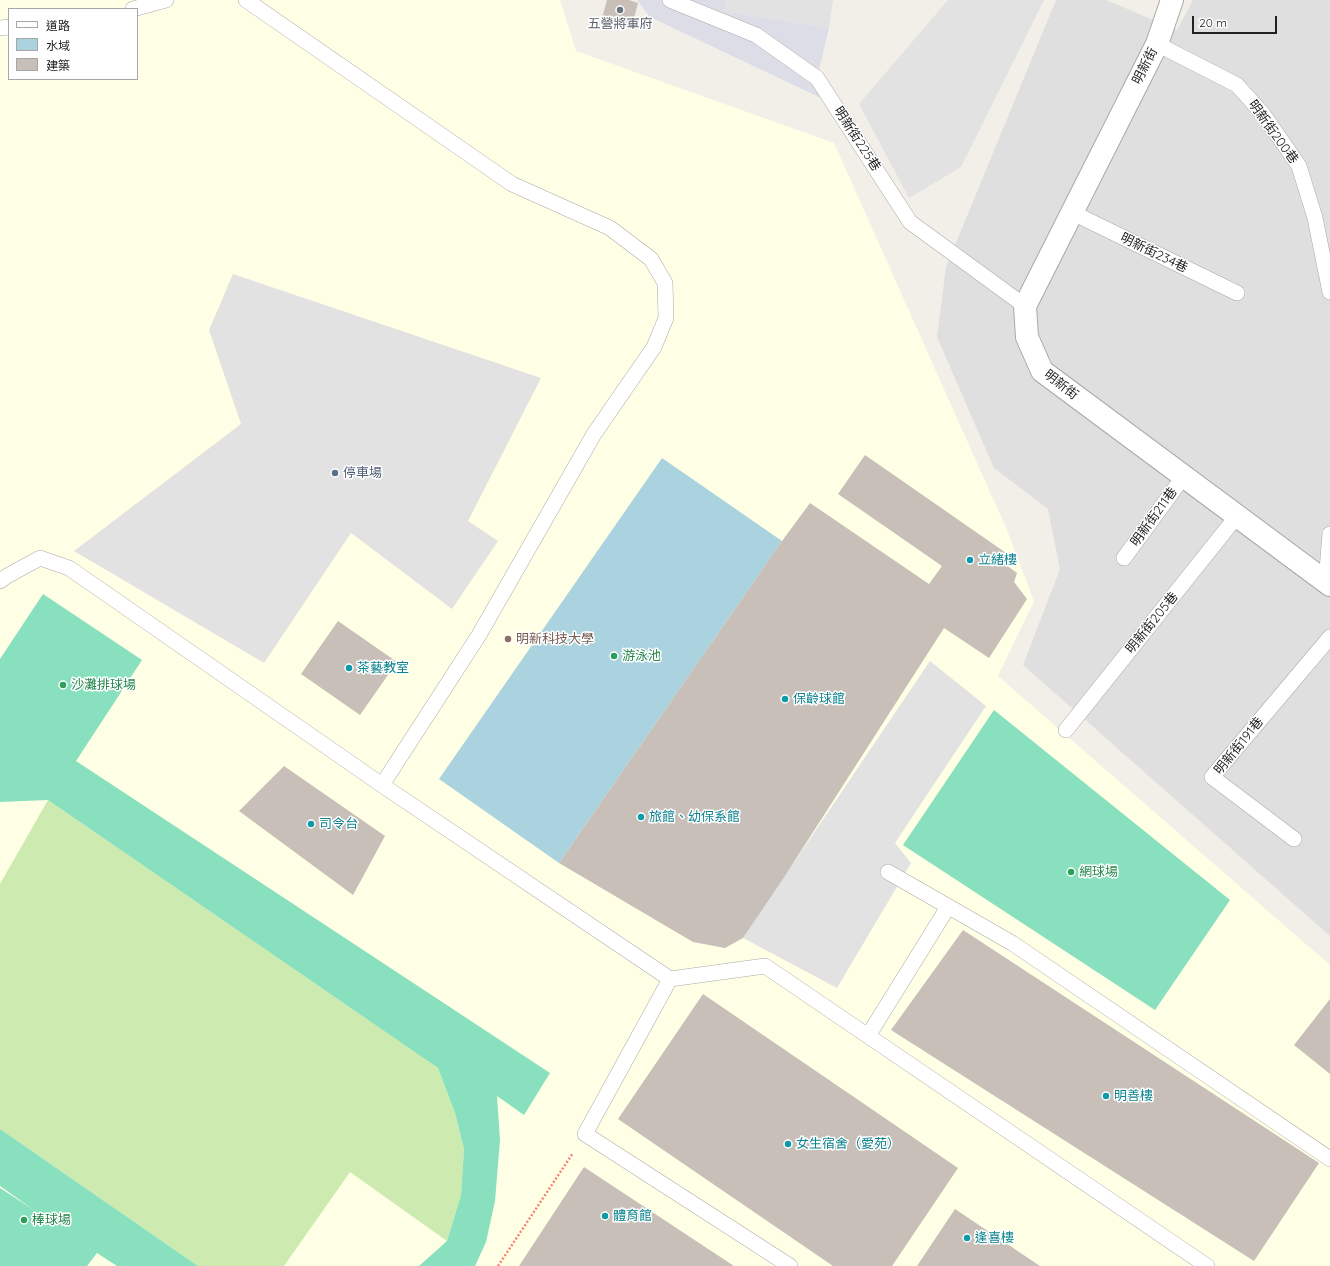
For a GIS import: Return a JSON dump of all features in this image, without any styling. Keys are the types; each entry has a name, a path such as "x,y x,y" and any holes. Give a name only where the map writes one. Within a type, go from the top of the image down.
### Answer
{"street":[{"name":"明新街","path":"1172,0 1157,44 1071,212 1025,306 1027,337 1042,371 1328,584"}],"lane":[{"path":"137,8 166,0"},
{"path":"246,0 512,184 610,228 651,259 665,283 666,318 654,347 594,434 479,635 382,785"},
{"name":"明新街225巷","path":"670,0 756,35 817,78 910,222 1025,306"},
{"name":"明新街200巷","path":"1157,44 1237,85 1264,114 1299,166 1326,254 1330,292"},
{"name":"明新街234巷","path":"1071,212 1237,294"},
{"name":"明新街211巷","path":"1124,558 1184,476"},
{"name":"明新街205巷","path":"1066,730 1237,516"},
{"path":"1328,584 1330,534"},
{"path":"0,581 40,558 69,568 382,785 670,979 764,966 1208,1266"},
{"name":"明新街191巷","path":"1294,839 1212,777 1330,637"},
{"path":"888,872 1012,943 1330,1159"},
{"path":"868,1036 948,907"},
{"path":"670,979 585,1134 790,1266"}],"path":[{"path":"498,1266 585,1134"}],"shaded area":[{"name":"明新科技大學","path":"0,0 560,0 576,51 834,143 1007,530 1034,601 998,676 1330,965 1330,1266 0,1266"},
{"path":"637,0 727,0 723,11 829,28 817,78 819,97 650,17"},
{"path":"727,0 833,0 829,28 723,11"},
{"path":"948,0 1044,0 961,167 909,198 859,104"},
{"path":"1056,0 1106,0 1177,30 1193,0 1330,0 1330,936 1023,665 1060,569 1048,509 994,468 937,337 946,267"},
{"name":"停車場","path":"233,274 541,378 468,521 498,541 452,609 351,533 264,663 74,551 241,424 209,330"},
{"path":"930,661 986,706 895,843 911,863 837,988 743,938"}],"green space":[{"path":"43,594 142,660 76,761 550,1073 524,1115 497,1096 500,1140 495,1201 486,1242 475,1266 419,1266 447,1241 461,1195 464,1149 455,1113 438,1068 48,800 0,802 0,659"},
{"name":"網球場","path":"994,710 1230,900 1155,1010 903,845"},
{"path":"48,800 438,1068 455,1113 464,1149 461,1195 447,1241 350,1172 284,1266 198,1266 0,1129 0,884"},
{"path":"0,1129 198,1266 117,1266 97,1253 87,1266 0,1266 0,1188 34,1210 0,1186"}],"water":[{"name":"游泳池","path":"662,458 782,541 559,863 439,779"}],"building":[{"name":"五營將軍府","path":"607,0 629,0 638,3 632,26 602,18"},
{"name":"保齡球館","path":"865,455 1009,555 1006,565 1017,573 1014,582 1027,599 989,658 944,628 783,879 743,938 725,948 693,942 559,863 782,541 810,503 929,584 942,566 838,494"},
{"name":"茶藝教室","path":"338,621 397,662 360,715 301,674"},
{"name":"司令台","path":"284,766 385,836 353,895 239,811"},
{"name":"明善樓","path":"963,930 1319,1163 1254,1261 891,1030"},
{"name":"女生宿舍（愛苑）","path":"703,994 958,1168 892,1266 833,1266 618,1119"},
{"path":"1330,999 1330,1074 1294,1045"},
{"name":"體育館","path":"584,1167 734,1266 519,1266"},
{"name":"逢喜樓","path":"955,1209 1040,1266 917,1266"}],"place":[{"name":"五營將軍府","path":"620,10"},
{"name":"停車場","path":"335,473"},
{"name":"立緒樓","path":"970,560"},
{"name":"明新科技大學","path":"508,639"},
{"name":"游泳池","path":"614,656"},
{"name":"茶藝教室","path":"349,668"},
{"name":"沙灘排球場","path":"63,685"},
{"name":"保齡球館","path":"785,699"},
{"name":"旅館、幼保系館","path":"641,817"},
{"name":"司令台","path":"311,824"},
{"name":"網球場","path":"1071,872"},
{"name":"明善樓","path":"1106,1096"},
{"name":"女生宿舍（愛苑）","path":"788,1144"},
{"name":"體育館","path":"605,1216"},
{"name":"棒球場","path":"24,1220"},
{"name":"逢喜樓","path":"967,1238"}]}
